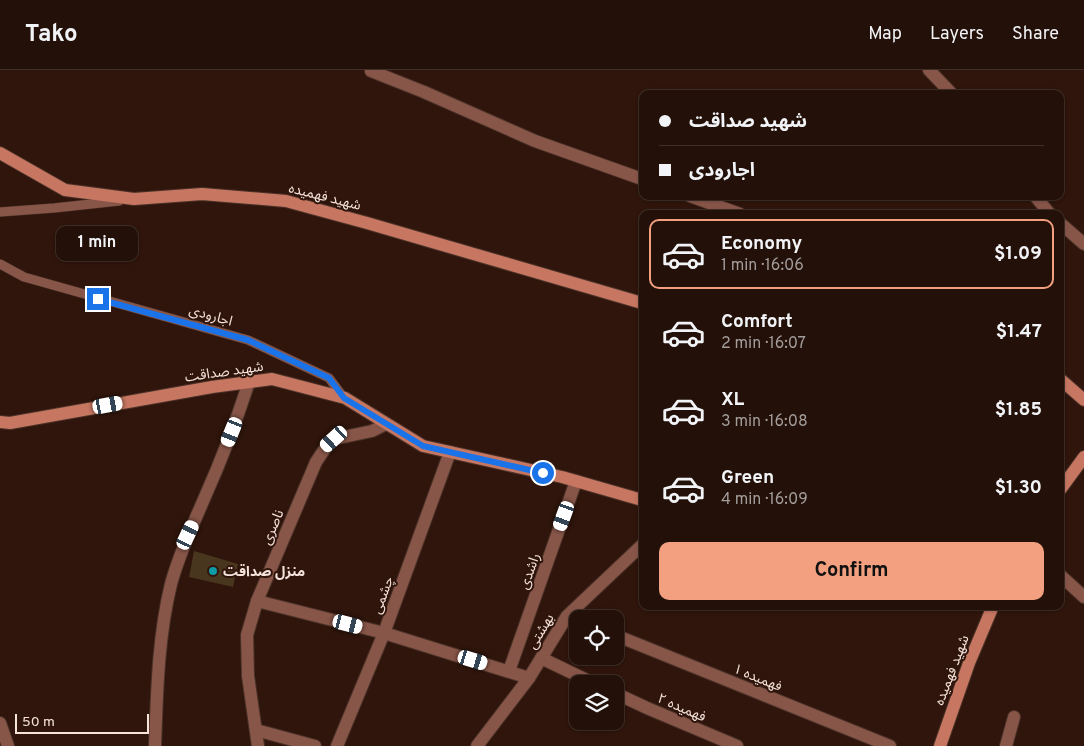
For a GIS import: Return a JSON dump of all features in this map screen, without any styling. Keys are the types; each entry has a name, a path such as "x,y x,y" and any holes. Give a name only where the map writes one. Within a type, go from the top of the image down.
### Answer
{"street":[{"path":"929,70 948,90"},
{"path":"371,71 535,141 639,178"},
{"name":"شهید فهمیده","path":"0,153 65,190 134,199 202,194 286,201 368,222 639,302"},
{"path":"701,200 729,210"},
{"path":"1038,200 1047,210"},
{"path":"1064,226 1084,244"},
{"name":"شهید صداقت","path":"0,422 10,423 212,387 272,379 344,398 423,446 576,481 639,499"},
{"path":"155,746 163,624 172,582 188,535 237,420 249,382"},
{"path":"1064,382 1084,400"},
{"name":"ناصری","path":"258,746 248,676 247,635 257,601 316,462 326,447 334,439 372,431 386,424"},
{"name":"چشمی","path":"337,746 384,633 450,452"},
{"path":"1064,484 1084,457"},
{"name":"راشدی","path":"509,671 576,481"},
{"name":"بهشتی","path":"580,610 639,549"},
{"path":"1064,579 1084,597"},
{"path":"257,601 384,633 529,678"},
{"name":"شهید فهمیده","path":"940,746 968,663 991,610"},
{"name":"بهشتی","path":"480,745 529,678 541,658 569,622"},
{"name":"فهمیده ۱","path":"624,639 890,746"},
{"path":"541,658 576,675"},
{"name":"فهمیده ۲","path":"624,697 737,746"},
{"path":"1006,746 1014,717"},
{"path":"0,723 8,746"},
{"path":"256,730 315,746"}],"lane":[{"path":"0,212 134,199"},
{"name":"اجارودی","path":"0,264 24,277 248,340 329,378 344,398"}],"building":[{"name":"منزل صداقت","path":"194,551 238,564 233,587 189,577"}],"place":[{"name":"منزل صداقت","path":"213,571"}],"route":[{"path":"98,299 248,340 329,378 344,398 423,446 543,473"}]}
